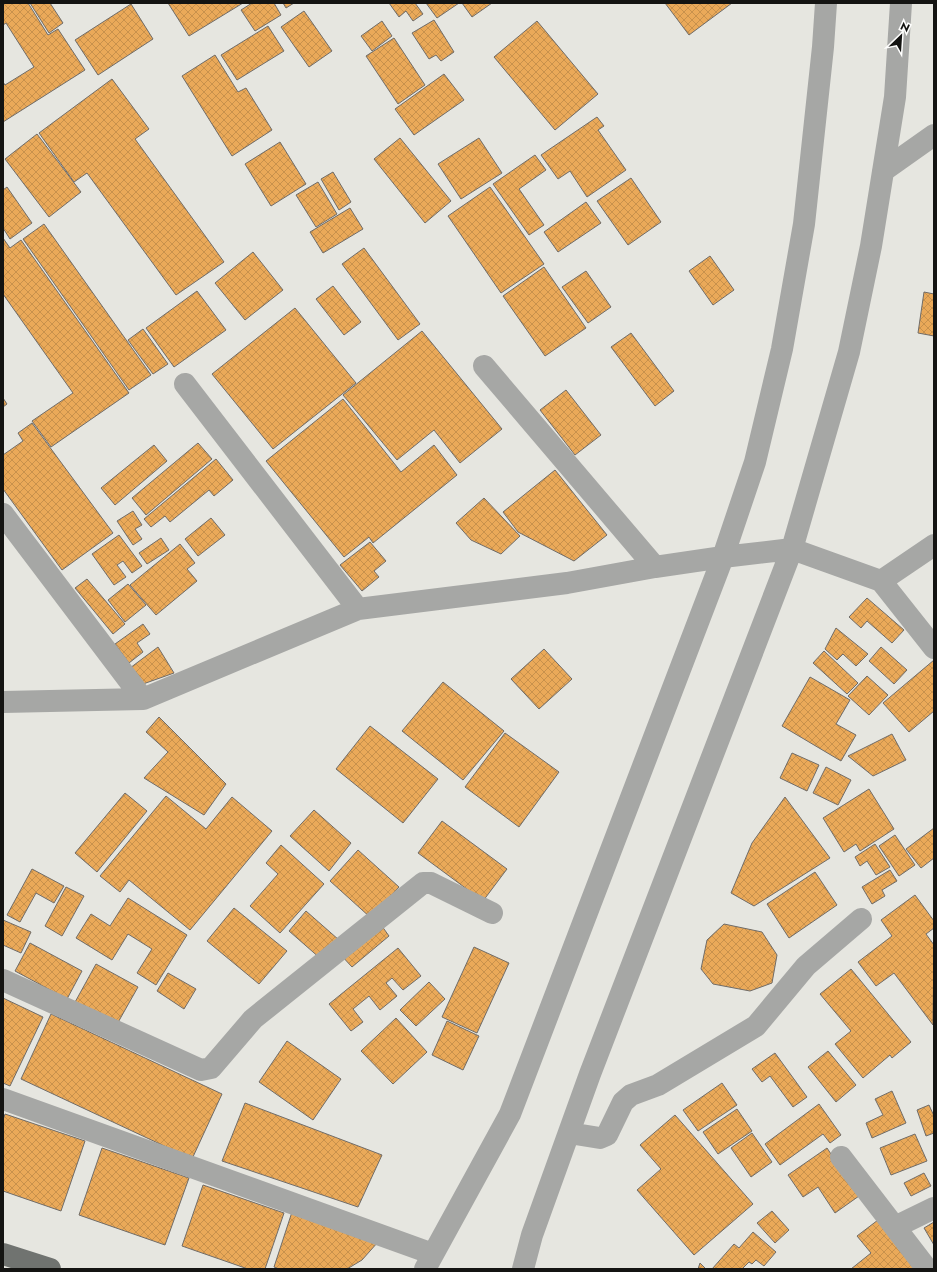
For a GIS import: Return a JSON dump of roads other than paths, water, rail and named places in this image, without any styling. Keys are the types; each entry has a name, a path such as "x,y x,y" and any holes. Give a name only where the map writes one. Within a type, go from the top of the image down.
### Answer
{"main road":[{"path":"3,1254 50,1269"}],"street":[{"path":"3,1100 429,1262 510,1114 723,558 756,462 782,349 804,224 823,47 826,3"},
{"path":"523,1269 532,1235 569,1133 792,549 849,352 871,246 896,98 901,3"},
{"path":"883,172 934,134"},
{"path":"484,366 655,567"},
{"path":"185,384 358,609"},
{"path":"3,514 142,699"},
{"path":"881,581 934,545"},
{"path":"3,702 142,699 358,609 567,583 655,567 792,549 881,581 934,648"},
{"path":"3,980 202,1070 211,1068 253,1019 423,883 431,883 492,913"},
{"path":"569,1133 600,1138 607,1135 624,1102 631,1095 658,1085 756,1026 806,966 861,919"},
{"path":"841,1157 927,1269"},
{"path":"895,1227 934,1208"}]}
